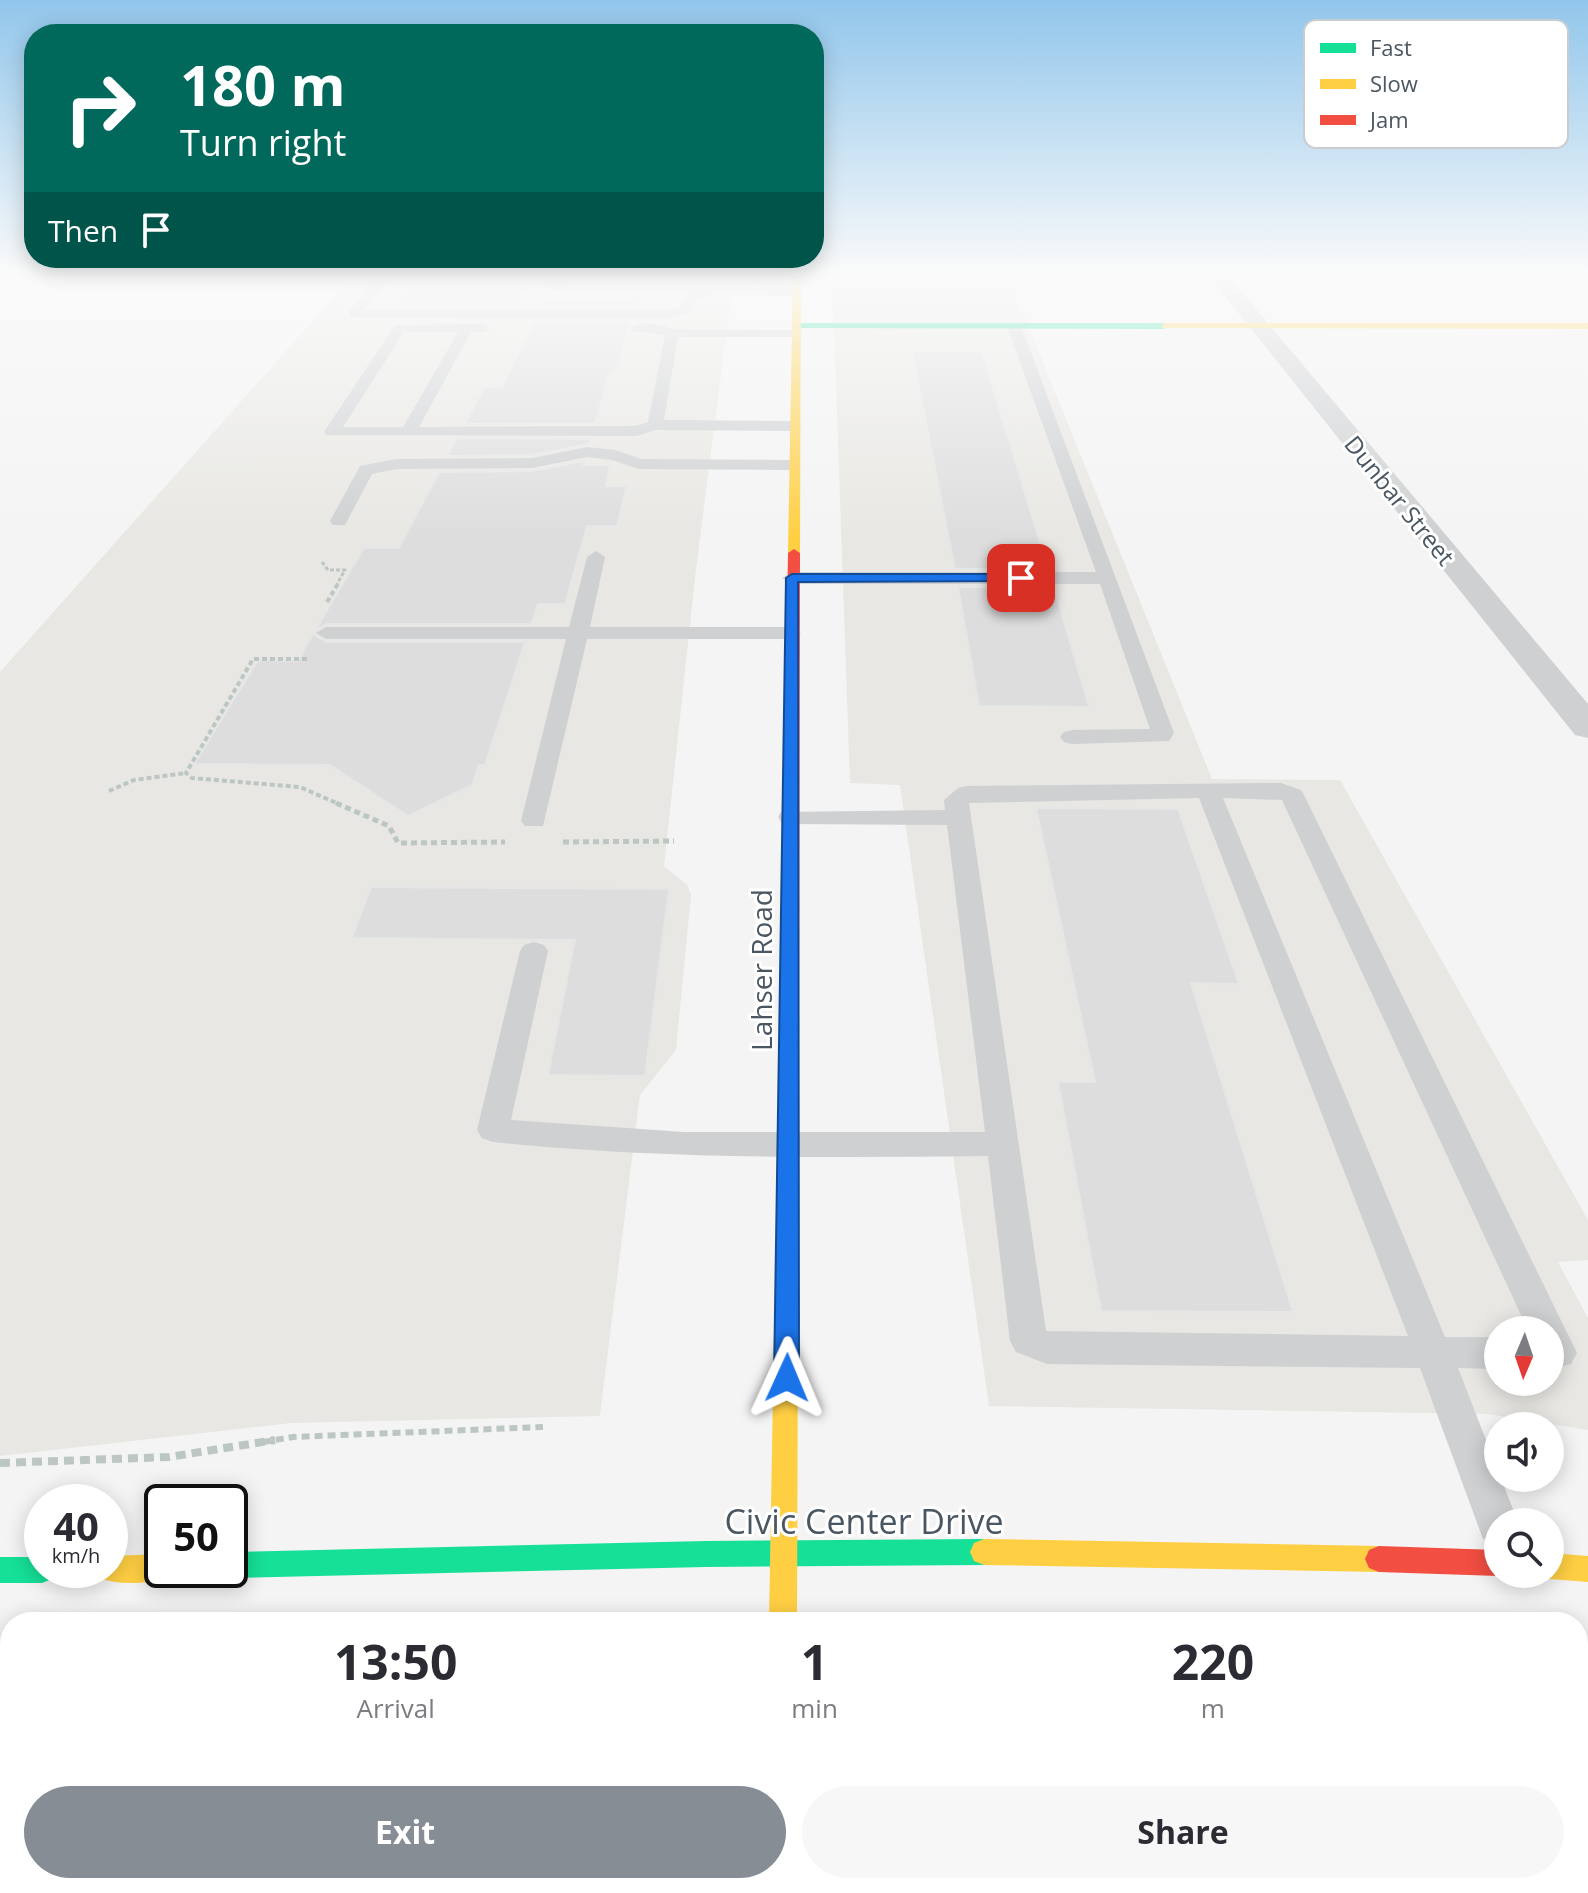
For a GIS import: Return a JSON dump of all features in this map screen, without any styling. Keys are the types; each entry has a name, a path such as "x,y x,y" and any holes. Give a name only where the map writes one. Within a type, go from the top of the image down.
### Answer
{"main road":[{"name":"Lahser Road","path":"783,1612 790,1145 794,359"},
{"name":"Civic Center Drive","path":"248,1565 782,1552 1185,1553 1484,1563"},
{"path":"1564,1567 1588,1569"}],"street":[{"name":"Dunbar Street","path":"1286,359 1588,727"}],"lane":[{"path":"380,359 332,432 636,431 655,425 793,426"},
{"path":"409,431 449,359"},
{"path":"655,425 667,359"},
{"path":"1026,359 1163,733 1161,736 1072,737"},
{"path":"532,463 587,452 615,455 639,464"},
{"path":"339,521 366,470 396,464 532,463 572,468"},
{"path":"610,468 639,464 793,465"},
{"path":"534,821 596,557"},
{"path":"792,578 1108,578"},
{"path":"326,633 791,633"},
{"path":"1484,1353 1047,1348 1029,1341 956,800 967,793 1281,790 1292,795 1540,1316"},
{"path":"1208,791 1433,1353 1492,1508"},
{"path":"790,817 958,818"},
{"path":"534,951 493,1130 574,1140 790,1145 1002,1144"}],"path":[{"path":"186,773 253,659 314,659"},
{"path":"109,791 134,780 186,773 192,778 256,781 300,787 389,826 398,843 505,842"},
{"path":"551,842 674,841"},
{"path":"0,1463 169,1457 293,1437 543,1427"}],"shaded area":[{"path":"278,359 723,359 696,569 664,866 687,885 691,895 676,1050 640,1095 600,1416 291,1423 0,1456 0,672"},
{"path":"835,359 1042,359 1212,779 1340,780 1588,1220 1588,1260 1558,1262 1588,1318 1588,1430 1564,1426 1564,1412 1484,1414 989,1406 900,785 850,783"}],"building":[{"path":"515,359 619,359 615,372 610,372 595,423 465,424 484,387 502,387"},
{"path":"914,359 985,359 1048,569 955,569"},
{"path":"457,438 591,439 589,444 532,455 448,456"},
{"path":"584,461 583,465 610,465 606,486 627,486 617,526 587,526 565,604 538,604 531,624 326,624 316,629 364,548 399,548 439,472 532,471"},
{"path":"958,587 1054,587 1089,707 979,706"},
{"path":"313,634 326,642 525,642 485,765 479,765 472,785 408,816 330,765 194,764 258,660 298,661"},
{"path":"1036,808 1178,809 1239,984 1191,983 1293,1312 1101,1311 1058,1082 1095,1082"},
{"path":"371,887 669,889 645,1076 548,1075 575,940 352,938"}],"traffic: fast":[{"path":"248,1565 706,1554 984,1552"},
{"path":"0,1570 24,1570"}],"traffic: slow":[{"path":"794,553 796,359"},
{"path":"783,1612 789,1049"},
{"path":"984,1552 1379,1559"},
{"path":"1564,1567 1588,1569"},
{"path":"128,1568 144,1568"}],"traffic: jam":[{"path":"789,1049 794,553"},
{"path":"1379,1559 1484,1563"}],"route":[{"path":"787,1378 792,578 1021,578"}]}
